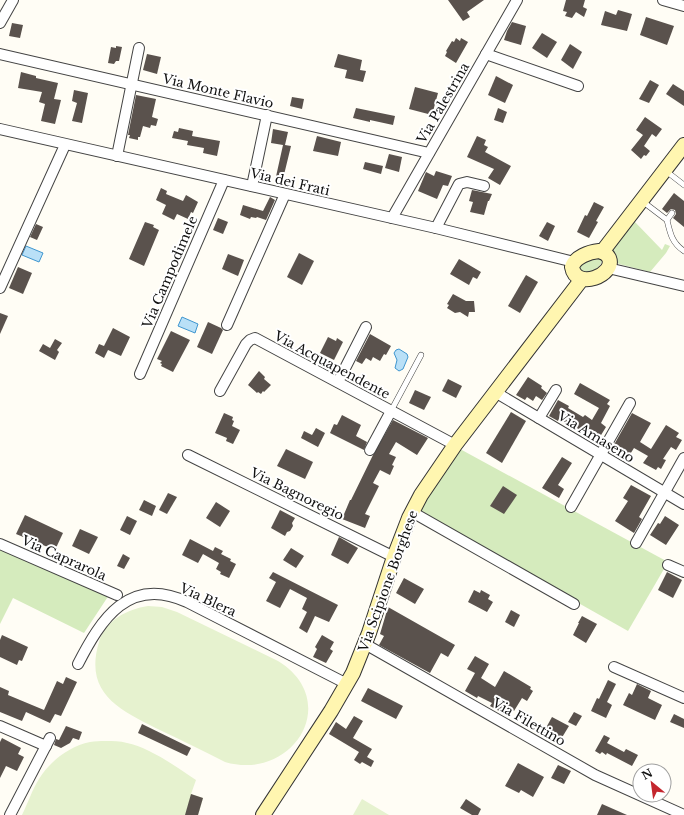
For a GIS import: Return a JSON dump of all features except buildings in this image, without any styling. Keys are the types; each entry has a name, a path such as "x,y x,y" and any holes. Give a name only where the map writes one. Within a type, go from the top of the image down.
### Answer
{"main road":[{"path":"602,252 684,145"},
{"path":"595,251 602,252 607,255 610,265 603,273 596,277 582,279 573,272 572,267 574,262 588,253 595,251"},
{"name":"Via Scipione Borghese","path":"264,815 356,669 394,557 412,512 428,482 582,279"}],"street":[{"path":"0,24 13,0"},
{"name":"Via Palestrina","path":"392,218 517,0"},
{"path":"663,0 684,6"},
{"path":"117,156 140,48"},
{"name":"Via Monte Flavio","path":"0,54 429,153"},
{"path":"486,54 578,86"},
{"path":"252,186 268,115"},
{"name":"Via dei Frati","path":"0,129 436,228 574,262"},
{"path":"0,288 65,144"},
{"name":"Via Campodimele","path":"140,374 224,180"},
{"path":"436,228 459,184 467,182 484,186"},
{"path":"227,325 284,194"},
{"path":"608,268 684,286"},
{"path":"338,382 366,327"},
{"name":"Via Acquapendente","path":"220,392 246,344 255,338 455,445"},
{"path":"539,418 556,390"},
{"name":"Via Amaseno","path":"495,392 684,504"},
{"path":"571,507 630,404"},
{"path":"370,450 391,411"},
{"name":"Via Bagnoregio","path":"188,455 394,557"},
{"path":"636,543 684,458"},
{"path":"412,512 574,604"},
{"name":"Via Caprarola","path":"0,544 117,595"},
{"path":"668,565 684,572"},
{"name":"Via Blera","path":"78,664 94,634 111,613 131,599 149,594 158,594 187,602 347,684"},
{"name":"Via Filettino","path":"365,644 600,777 684,815"},
{"path":"614,667 684,698"},
{"path":"0,726 48,742 10,815"}],"lane":[{"path":"665,170 684,185"},
{"path":"641,201 667,220 670,234 674,241 684,251"},
{"path":"667,220 672,213"},
{"path":"391,411 421,355"}],"green space":[{"path":"634,221 662,250 665,244 670,246 650,272 619,264 614,260 612,250"},
{"path":"598,257 602,261 599,267 583,274 579,267 588,260"},
{"path":"460,449 668,562 628,631 417,512"},
{"path":"0,547 109,595 84,633 13,598 0,624"},
{"path":"148,606 162,607 177,612 278,661 297,678 307,696 308,716 301,734 289,749 271,760 249,765 225,762 147,724 120,708 110,699 101,688 96,675 95,660 99,642 106,628 118,617 132,610"},
{"path":"92,742 124,742 136,745 163,758 196,780 191,794 203,798 198,815 22,815 39,779 55,760 75,747"},
{"path":"362,799 389,815 353,815"}],"water":[{"path":"26,246 43,253 39,262 22,255"},
{"path":"182,317 198,324 195,333 178,326"},
{"path":"399,349 407,354 408,357 403,369 399,371 395,368 397,360 394,353"}]}
